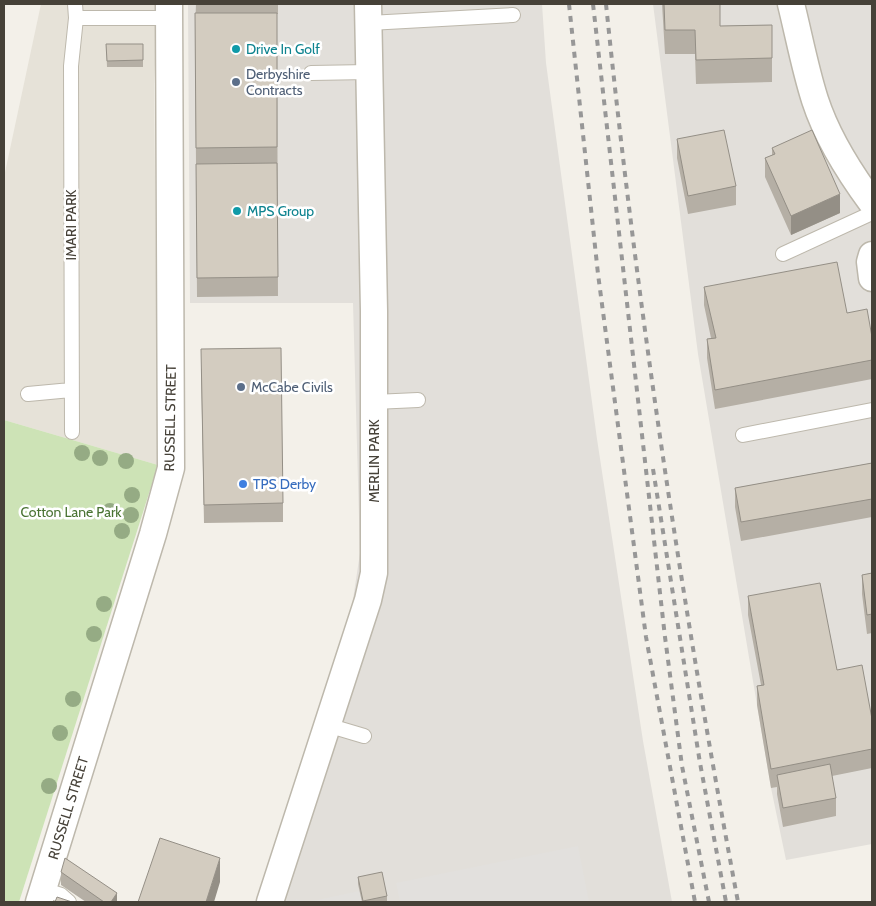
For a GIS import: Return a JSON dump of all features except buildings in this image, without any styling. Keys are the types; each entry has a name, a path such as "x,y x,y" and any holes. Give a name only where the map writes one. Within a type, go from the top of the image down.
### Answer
{"street":[{"path":"792,4 803,58 815,101 827,129 854,179 872,203"},
{"name":"RUSSELL STREET","path":"40,896 171,468 169,11"},
{"name":"MERLIN PARK","path":"270,902 368,600 374,574 374,402 369,14"},
{"path":"872,255 870,262 872,278"}],"lane":[{"name":"IMARI PARK","path":"72,432 71,66 76,18 75,4"},
{"path":"76,18 169,11"},
{"path":"369,14 513,15"},
{"path":"311,73 369,72"},
{"path":"783,254 872,213"},
{"path":"28,394 71,390"},
{"path":"374,402 418,400"},
{"path":"743,435 872,410"},
{"path":"327,726 364,736"},
{"path":"40,896 61,896 69,902"}],"shaded area":[{"path":"41,4 158,4 154,84 158,465 4,420 4,177"},
{"path":"188,4 542,4 546,63 597,439 643,741 672,902 257,902 352,606 360,553 353,303 190,303"},
{"path":"653,4 872,4 872,844 786,860 771,788 698,354"},
{"path":"578,846 589,902 400,902 396,883"},
{"path":"359,891 362,902 308,902"},
{"path":"296,899 308,902 295,902"}],"green space":[{"name":"Cotton Lane Park","path":"4,420 158,465 19,902 4,902"}],"railway":[{"path":"569,4 598,274 646,637 695,902"},
{"path":"593,4 665,637 682,766 709,902"},
{"path":"606,4 632,230 663,454 698,679 738,902"},
{"path":"653,469 700,763 726,902"}],"place":[{"name":"Drive In Golf","path":"236,49"},
{"name":"Derbyshire Contracts","path":"236,82"},
{"name":"MPS Group","path":"237,211"},
{"name":"McCabe Civils","path":"241,387"},
{"name":"TPS Derby","path":"243,484"}]}
